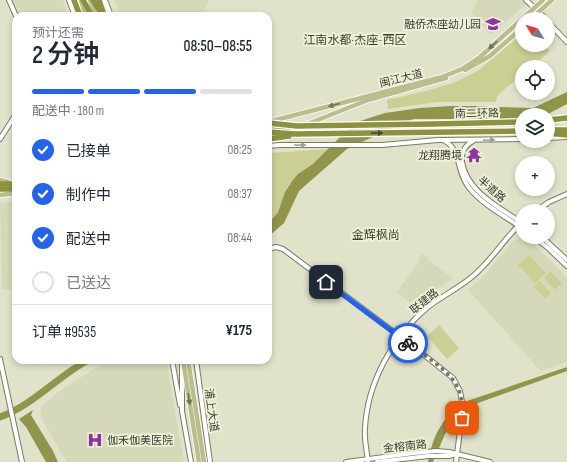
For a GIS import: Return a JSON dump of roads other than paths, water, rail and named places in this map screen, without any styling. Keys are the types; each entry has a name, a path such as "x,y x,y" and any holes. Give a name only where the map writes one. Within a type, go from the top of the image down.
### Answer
{"highway":[{"path":"74,0 78,12"},
{"path":"82,0 90,12"},
{"path":"92,0 101,12"},
{"path":"101,1 103,12"},
{"path":"555,120 567,118"},
{"path":"555,121 567,122"},
{"name":"南二环路","path":"297,126 515,122"},
{"path":"272,123 297,126"},
{"path":"272,131 297,126"},
{"path":"555,131 567,130"},
{"name":"南二环路","path":"295,134 515,131"},
{"path":"272,132 295,134"},
{"path":"555,133 567,136"},
{"path":"272,139 295,134"},
{"path":"0,184 12,183"},
{"path":"0,189 12,189"}],"main road":[{"path":"9,0 14,12"},
{"path":"69,0 74,12"},
{"path":"82,0 85,12"},
{"path":"92,0 95,12"},
{"path":"526,0 539,12 552,0"},
{"name":"闽江大道","path":"530,12 543,0"},
{"path":"101,1 108,12"},
{"name":"闽江大道","path":"272,121 442,77 462,69 480,57 515,25"},
{"path":"555,29 567,42"},
{"name":"闽江大道","path":"272,131 311,123 368,100 439,81 463,72 490,56 515,34"},
{"path":"0,139 12,120"},
{"path":"272,138 311,123"},
{"path":"555,137 567,136"},
{"path":"272,145 280,144 382,145 443,140 515,139"},
{"name":"半道路","path":"443,140 450,144 456,152 461,175 470,190 477,197 515,220"},
{"name":"半道路","path":"473,140 466,146 462,156 464,169 469,180 480,193 515,219"},
{"path":"0,180 12,183"},
{"path":"0,195 12,194"},
{"path":"546,204 567,194"},
{"name":"联建路","path":"367,461 365,430 369,404 382,367 400,337 427,308 478,272 515,231"},
{"path":"543,244 567,266"},
{"path":"550,244 567,260"},
{"path":"272,248 276,247 283,249 453,378 461,395 463,407 456,462"},
{"path":"0,359 22,462"},
{"path":"173,364 191,462"},
{"path":"182,411 183,364"},
{"path":"184,364 199,462"},
{"path":"189,364 195,396 204,462"},
{"name":"浦上大道","path":"197,364 210,462"},
{"name":"金榕南路","path":"346,462 367,461 429,452 449,452 490,462"},
{"path":"377,462 457,454"}],"waterway":[{"path":"0,417 12,412 34,398 82,364"}],"place":[{"name":"融侨杰座幼儿园","path":"493,24"},
{"name":"龙翔腾境","path":"474,155"},
{"name":"伽禾伽美医院","path":"95,440"}],"district":[{"name":"江南水都·杰座-西区","path":"355,40"},
{"name":"金辉枫尚","path":"376,235"}]}
